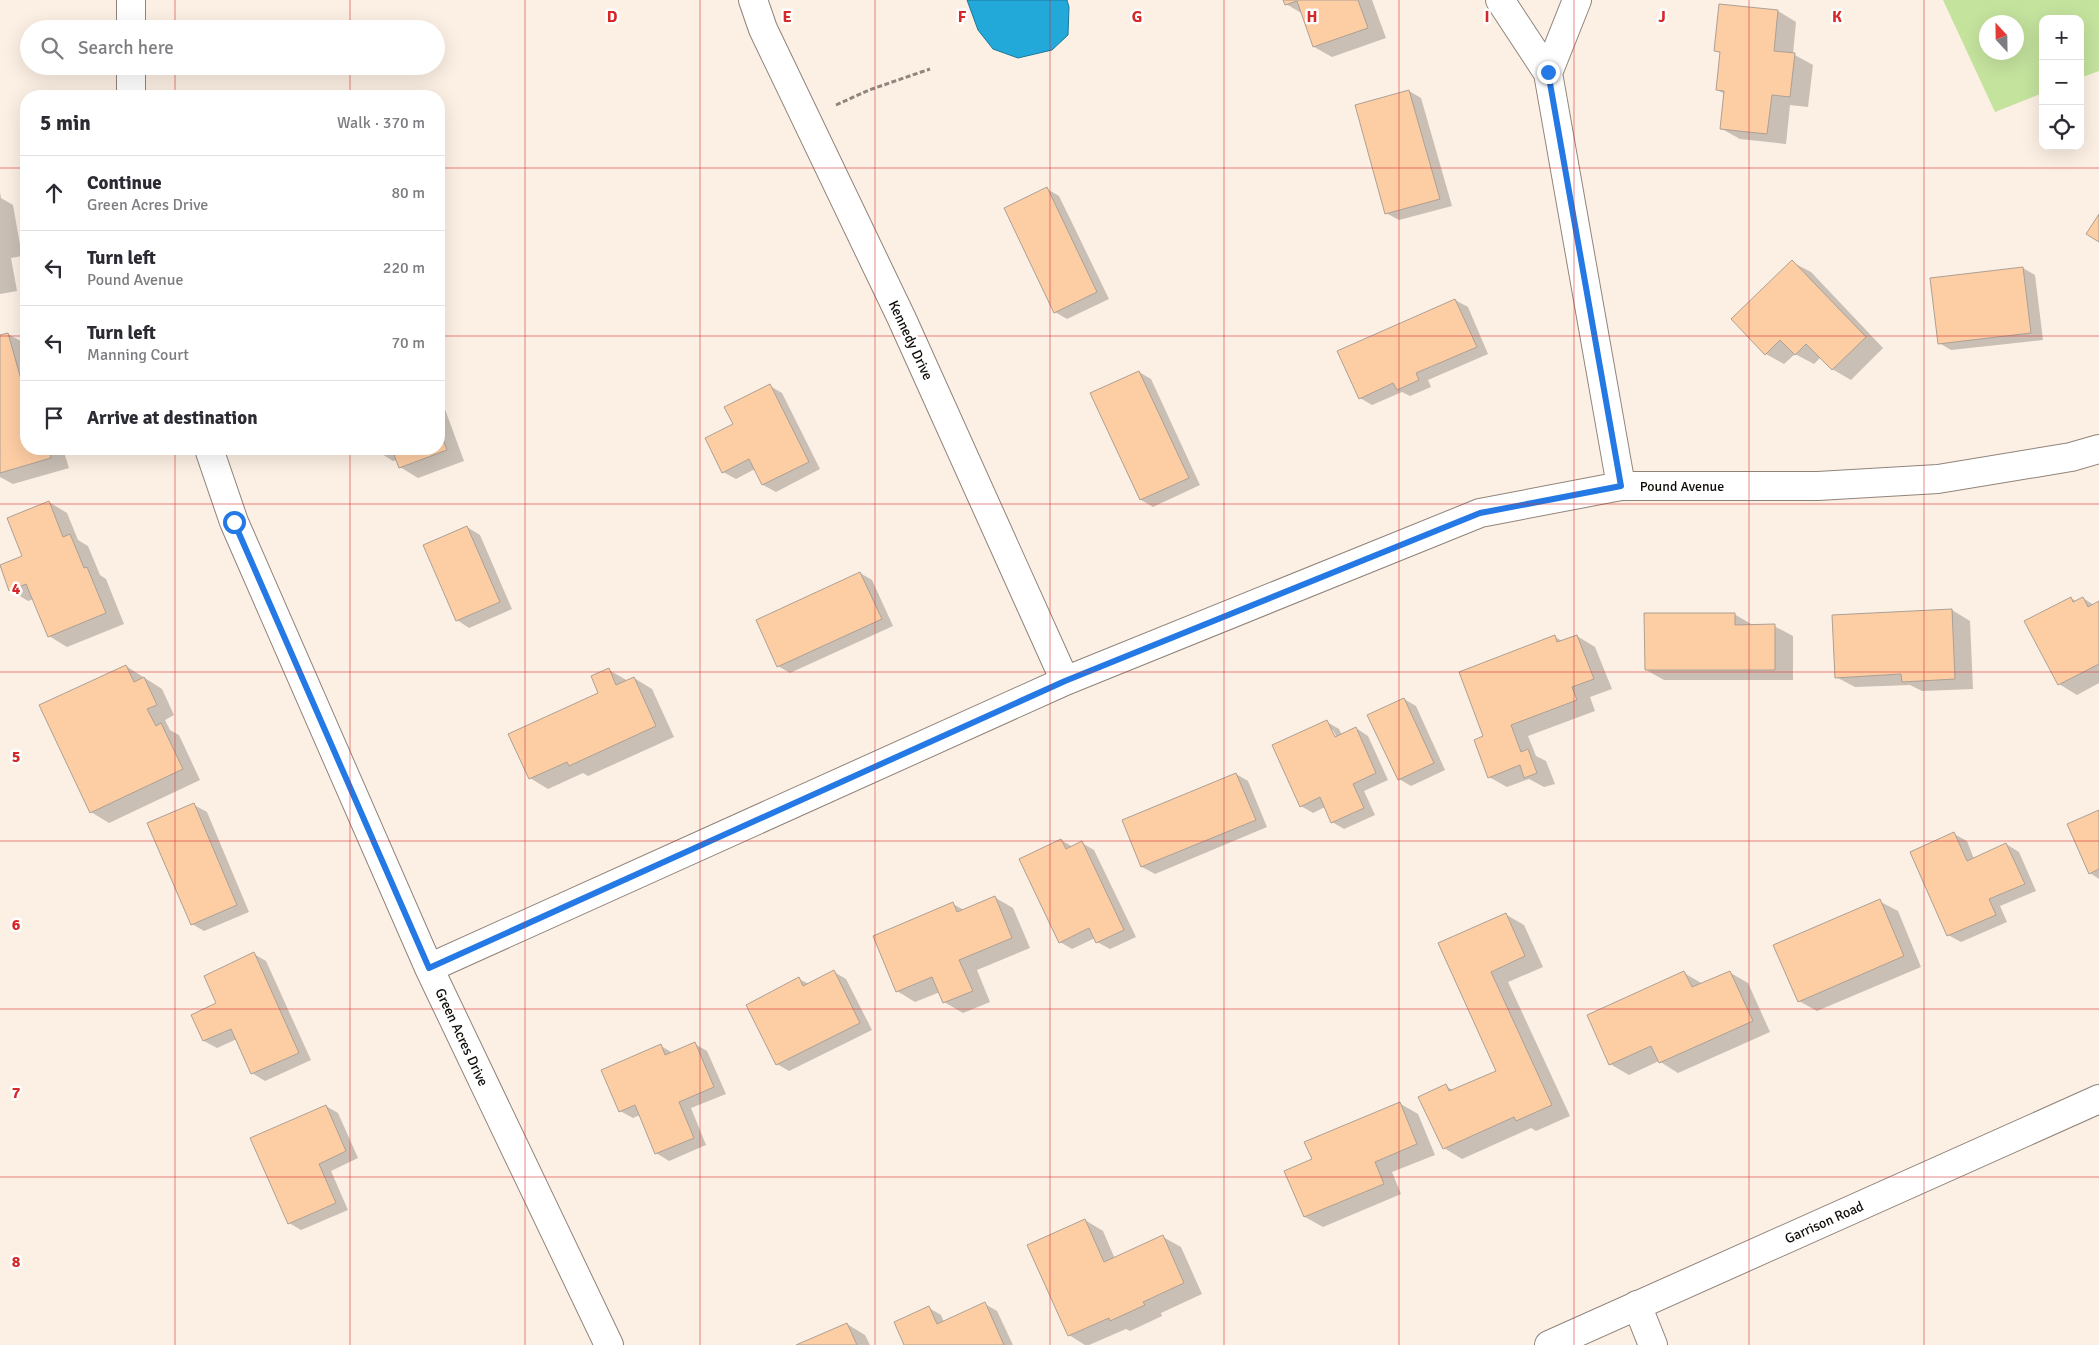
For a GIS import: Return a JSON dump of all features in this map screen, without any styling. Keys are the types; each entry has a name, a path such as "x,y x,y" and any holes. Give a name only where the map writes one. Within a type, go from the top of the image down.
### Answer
{"street":[{"path":"131,0 131,20"},
{"name":"Kennedy Drive","path":"753,0 763,29 902,319 1065,681"},
{"path":"1500,0 1548,72 1621,486"},
{"path":"1548,72 1577,0"},
{"path":"131,75 131,90"},
{"name":"Pound Avenue","path":"429,968 1065,681 1480,513 1621,486 1818,486 1938,479 2071,457 2099,449"},
{"name":"Green Acres Drive","path":"211,455 234,522 429,968 609,1345"},
{"name":"Garrison Road","path":"1549,1345 2099,1099"},
{"path":"1636,1305 1653,1345"}],"path":[{"path":"806,119 868,90 930,69"}],"green space":[{"path":"1943,0 2099,0 2099,71 2084,77 2084,15 2039,15 2039,95 1995,112"}],"water":[{"path":"967,0 1067,0 1069,7 1068,35 1052,50 1018,58 993,49 978,30"}],"building":[{"path":"1283,0 1358,0 1368,28 1313,47 1297,1 1285,5"},
{"path":"1719,4 1778,10 1774,51 1795,53 1790,97 1772,95 1767,134 1720,129 1724,91 1716,90 1720,52 1714,51"},
{"path":"1409,90 1440,199 1385,214 1355,105"},
{"path":"1047,187 1097,292 1054,313 1004,208"},
{"path":"2099,214 2099,242 2086,234"},
{"path":"1792,260 1866,337 1832,370 1806,344 1795,355 1780,340 1765,355 1731,319"},
{"path":"2023,267 2031,333 1938,344 1930,278"},
{"path":"1455,299 1477,347 1416,373 1419,380 1397,390 1393,383 1359,399 1337,351"},
{"path":"8,333 20,376 20,455 50,455 51,458 0,473 0,335"},
{"path":"1139,371 1189,478 1140,500 1090,393"},
{"path":"770,384 809,462 762,485 749,459 722,473 705,438 733,424 724,407"},
{"path":"394,455 434,455 399,468"},
{"path":"49,501 63,537 70,534 84,568 87,567 106,613 48,637 26,584 9,591 0,565 22,556 7,518"},
{"path":"467,526 500,602 456,621 423,545"},
{"path":"860,572 882,619 777,667 756,620"},
{"path":"2071,597 2073,602 2083,597 2088,607 2099,601 2099,664 2058,685 2024,621"},
{"path":"1952,609 1955,679 1902,682 1901,674 1835,678 1832,615"},
{"path":"1644,613 1735,613 1735,625 1775,624 1775,670 1645,670"},
{"path":"1555,635 1557,642 1577,635 1594,679 1572,687 1577,700 1511,725 1521,752 1528,749 1537,773 1524,778 1520,765 1488,778 1474,740 1483,736 1459,672"},
{"path":"126,665 134,682 144,677 157,705 147,709 156,726 161,723 183,769 90,813 39,705"},
{"path":"609,668 616,685 634,677 656,726 569,766 567,762 529,779 508,734 598,693 591,676"},
{"path":"1404,698 1434,763 1398,780 1367,715"},
{"path":"1327,720 1335,737 1356,727 1376,773 1353,784 1364,808 1331,823 1320,797 1300,807 1272,745"},
{"path":"1236,773 1256,820 1141,867 1122,820"},
{"path":"194,803 237,905 191,925 147,823"},
{"path":"2099,810 2099,869 2089,874 2067,824"},
{"path":"1954,832 1967,861 2006,843 2025,884 1989,899 1996,915 1947,936 1910,852"},
{"path":"1061,839 1066,849 1082,841 1124,930 1096,943 1089,928 1059,943 1019,859"},
{"path":"995,896 1012,938 959,960 973,991 943,1003 932,977 896,992 873,936 953,902 957,912"},
{"path":"1880,899 1904,956 1798,1002 1773,945"},
{"path":"1506,913 1525,956 1491,972 1552,1105 1516,1121 1514,1117 1443,1149 1418,1097 1446,1084 1449,1091 1496,1071 1438,943"},
{"path":"254,952 299,1053 251,1074 231,1029 203,1041 191,1015 216,1003 204,976"},
{"path":"834,970 860,1023 776,1065 746,1005 799,977 803,986"},
{"path":"1684,971 1692,987 1730,971 1753,1021 1659,1063 1651,1046 1609,1065 1587,1015"},
{"path":"695,1042 714,1087 679,1102 694,1138 655,1154 635,1105 619,1112 601,1070 661,1044 665,1055"},
{"path":"1400,1102 1417,1144 1375,1162 1384,1184 1304,1217 1284,1171 1312,1159 1304,1142"},
{"path":"326,1105 346,1151 319,1164 336,1203 288,1224 250,1138"},
{"path":"1085,1219 1104,1262 1163,1235 1184,1283 1143,1302 1145,1305 1110,1321 1109,1318 1068,1336 1027,1245"},
{"path":"985,1302 1004,1345 904,1345 894,1322 929,1306 937,1324"},
{"path":"847,1323 857,1345 796,1345"}],"route":[{"path":"234,522 429,968 1065,681 1480,513 1621,486 1548,72"}]}
